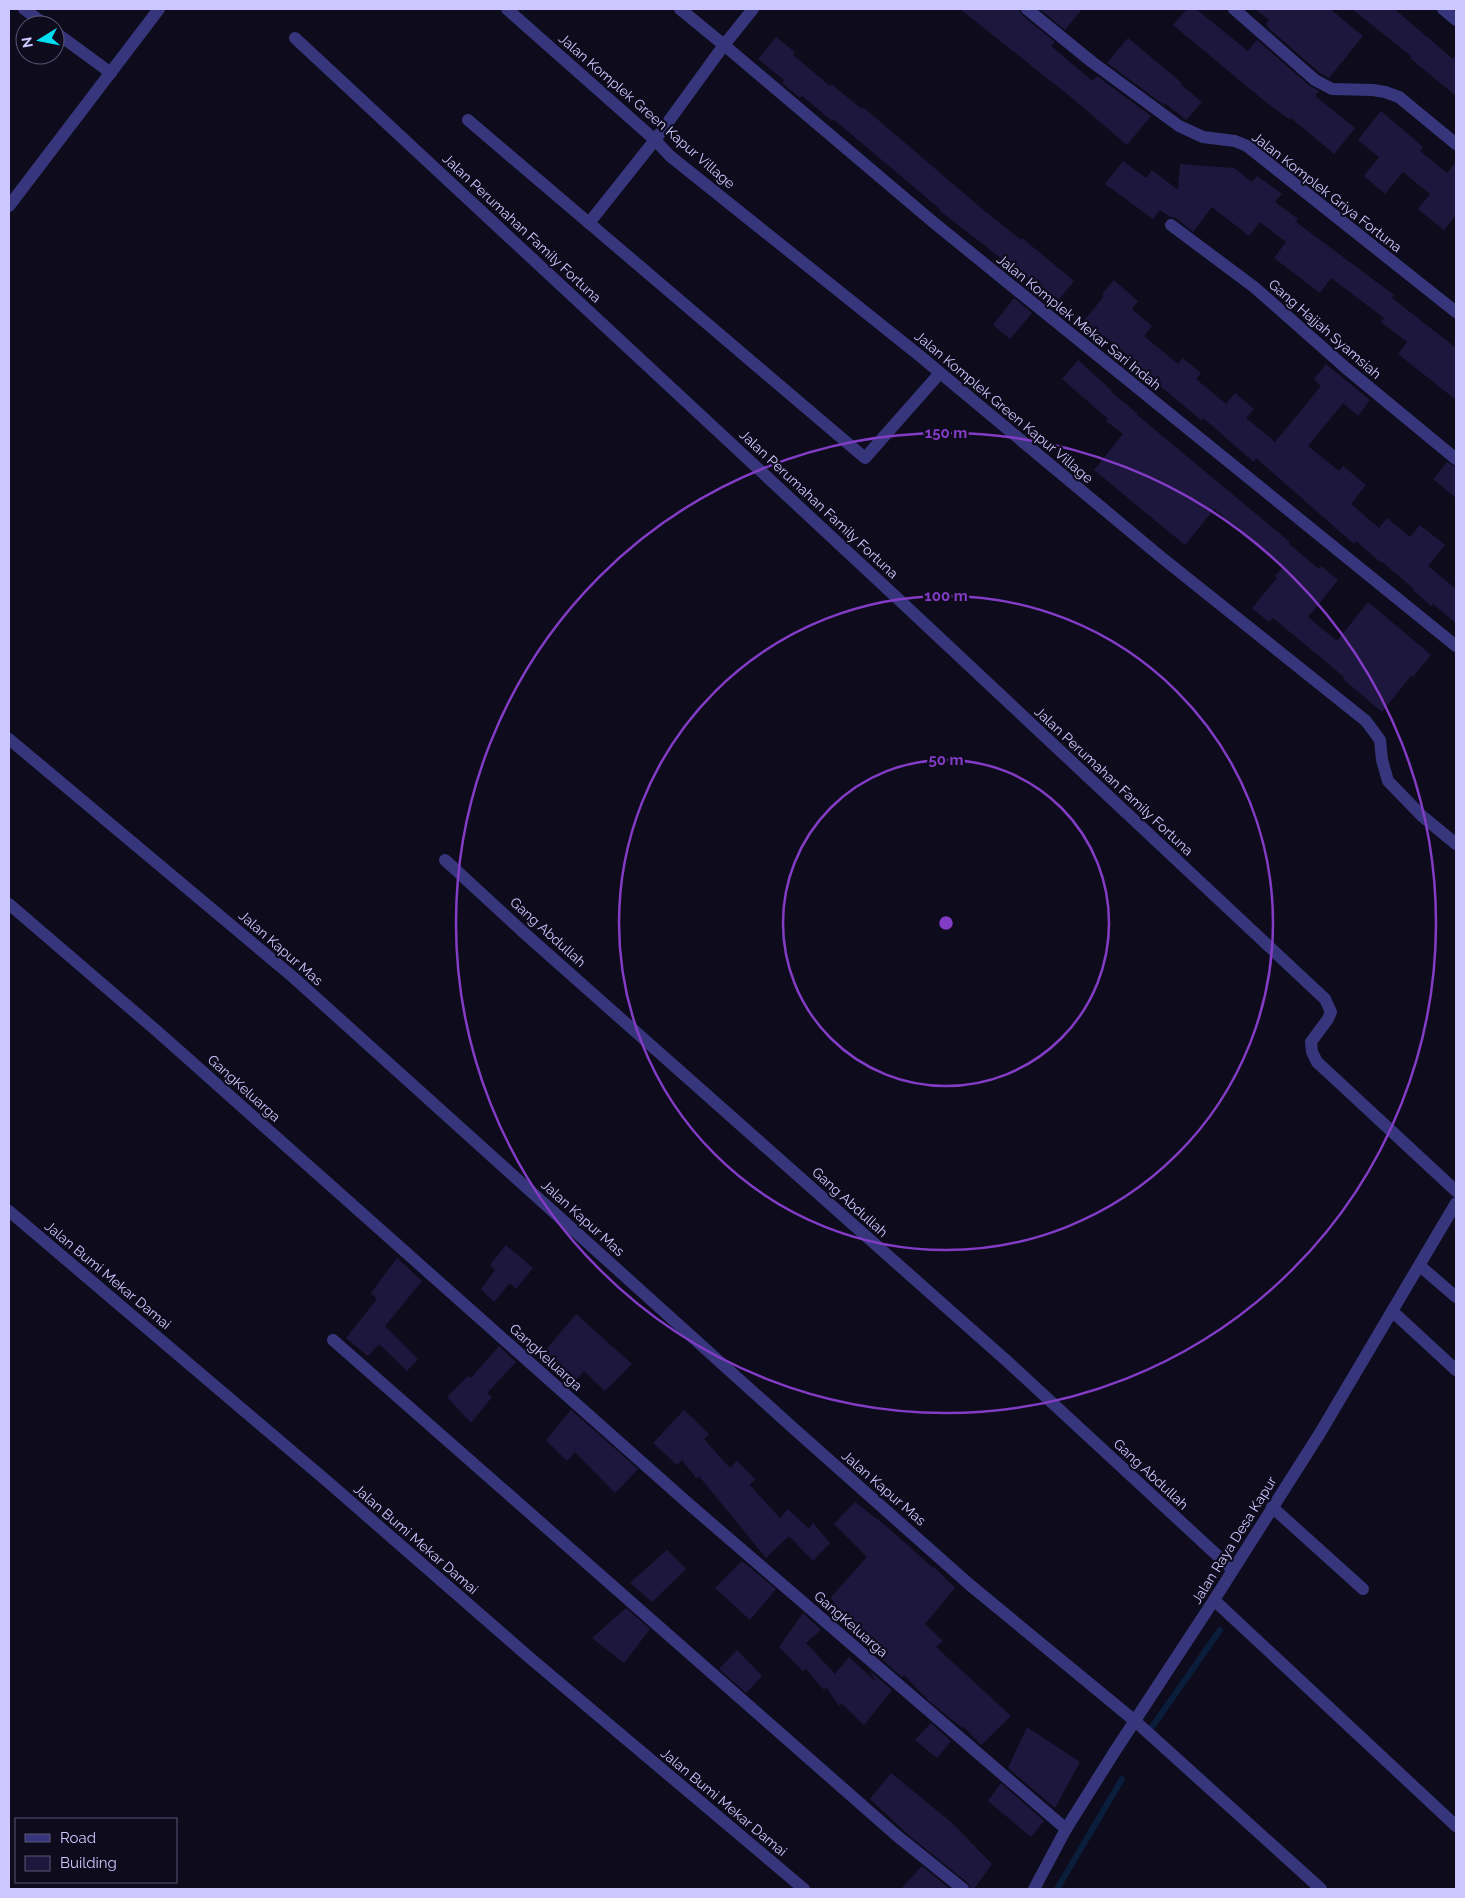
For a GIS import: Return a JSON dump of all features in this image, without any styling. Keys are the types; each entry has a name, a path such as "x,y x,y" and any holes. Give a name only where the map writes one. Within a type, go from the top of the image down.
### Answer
{"street":[{"path":"9,206 159,9"},
{"name":"Jalan Komplek Green Kapur Village","path":"507,9 655,140 670,156 940,373 1154,550 1366,721 1380,740 1382,760 1388,781 1422,816 1456,844"},
{"name":"Jalan Komplek Mekar Sari Indah","path":"680,9 933,222 1456,646"},
{"path":"589,223 655,140 724,45 753,9"},
{"name":"Jalan Komplek Griya Fortuna","path":"1026,9 1152,108 1179,126 1203,137 1235,141 1247,146 1456,312"},
{"path":"1234,9 1315,80 1332,88 1373,90 1399,97 1456,144"},
{"path":"1443,9 1456,20"},
{"name":"Jalan Perumahan Family Fortuna","path":"295,38 896,596 1324,999 1331,1012 1311,1042 1312,1052 1317,1062 1456,1191"},
{"path":"65,39 111,73"},
{"path":"468,120 865,458 940,373"},
{"name":"Gang Hajjah Syamsiah","path":"1170,225 1254,287 1347,369 1456,459"},
{"name":"Jalan Kapur Mas","path":"9,739 293,977 792,1427 970,1584 1135,1721 1321,1889"},
{"name":"Gang Abdullah","path":"445,860 522,931 1008,1362 1232,1569"},
{"name":"GangKeluarga","path":"9,904 158,1032 690,1505 1066,1830"},
{"name":"Jalan Raya Desa Kapur","path":"1034,1889 1066,1830 1320,1433 1392,1311 1452,1218 1456,1203"},
{"name":"Jalan Bumi Mekar Damai","path":"9,1211 328,1482 530,1658 804,1889"},
{"path":"1420,1266 1456,1297"},
{"path":"1392,1311 1456,1370"},
{"path":"332,1340 896,1835 962,1889"},
{"path":"1272,1506 1363,1589"},
{"path":"1214,1600 1456,1826"}],"building":[{"path":"960,9 1019,9 1022,15 1055,42 1051,46 1090,79 1093,81 1097,76 1151,116 1127,145 1072,98"},
{"path":"1040,9 1082,9 1065,30"},
{"path":"1187,9 1196,9 1248,51 1257,40 1310,86 1319,91 1315,96 1355,128 1334,154 1291,118 1289,119 1267,103 1173,25"},
{"path":"1255,9 1330,9 1363,36 1329,78 1320,73 1267,27 1266,24 1269,20"},
{"path":"1352,9 1394,9 1453,59 1456,55 1456,96 1410,58 1411,56"},
{"path":"776,37 795,52 793,55 830,86 831,84 862,109 863,107 987,213 1021,240 1022,238 1074,281 1056,303 1046,295 1042,300 1024,286 1029,280 939,210 833,119 832,121 802,96 800,98 782,83 784,80 758,59"},
{"path":"1128,38 1202,102 1186,120 1107,63"},
{"path":"1381,111 1423,147 1420,151 1447,173 1456,162 1456,215 1444,230 1418,209 1430,194 1403,172 1385,194 1364,176 1379,157 1358,140"},
{"path":"1123,161 1146,178 1152,170 1178,190 1180,164 1234,168 1252,182 1257,176 1282,194 1275,202 1298,219 1296,222 1394,295 1392,298 1456,348 1456,400 1398,354 1407,342 1381,322 1384,318 1331,278 1320,293 1274,258 1286,242 1260,222 1249,236 1212,207 1193,232 1176,218 1170,217 1160,210 1153,219 1105,184"},
{"path":"1114,280 1138,301 1132,309 1152,326 1144,336 1178,364 1183,358 1201,373 1196,379 1226,404 1235,393 1254,409 1246,418 1275,442 1321,386 1314,379 1326,364 1370,400 1358,416 1343,403 1308,446 1339,471 1343,466 1366,485 1351,504 1379,528 1387,518 1410,537 1420,525 1445,545 1428,566 1456,589 1456,623 1433,604 1431,606 1414,589 1356,541 1354,544 1256,458 1254,462 1203,418 1201,420 1134,364 1136,362 1103,335 1101,337 1083,322"},
{"path":"1014,298 1032,313 1010,339 993,325"},
{"path":"1078,360 1137,415 1290,542 1289,544 1319,569 1321,566 1338,580 1308,617 1337,641 1368,602 1431,655 1382,712 1343,679 1344,677 1273,618 1269,622 1252,608 1277,578 1275,576 1282,568 1242,534 1243,532 1214,509 1185,545 1094,470 1123,434 1106,421 1108,419 1062,379"},
{"path":"1447,462 1456,467 1456,498 1433,479"},
{"path":"506,1245 533,1268 516,1289 510,1283 494,1302 481,1289 495,1270 490,1265"},
{"path":"397,1258 422,1281 385,1326 418,1359 407,1371 379,1344 368,1356 346,1338 377,1299 371,1293"},
{"path":"576,1314 632,1364 605,1391 584,1371 570,1387 538,1359"},
{"path":"499,1346 516,1362 487,1393 492,1397 471,1423 447,1397 468,1376 471,1378"},
{"path":"571,1410 638,1469 615,1493 575,1452 567,1461 546,1440"},
{"path":"684,1410 709,1434 704,1439 730,1468 737,1461 755,1479 750,1485 780,1518 788,1509 809,1529 813,1523 830,1543 813,1561 789,1536 766,1558 699,1476 697,1479 682,1460 677,1465 653,1443"},
{"path":"855,1502 934,1567 955,1588 925,1624 943,1641 936,1647 1011,1716 981,1745 963,1726 962,1728 929,1701 904,1675 902,1677 850,1632 831,1597 867,1557 834,1524"},
{"path":"667,1550 686,1569 652,1602 630,1583"},
{"path":"742,1561 776,1589 750,1620 715,1588"},
{"path":"626,1608 650,1629 624,1663 592,1638"},
{"path":"803,1613 821,1630 806,1643 835,1674 849,1657 876,1682 870,1671 892,1690 864,1725 841,1703 839,1706 826,1687 824,1690 806,1669 803,1671 779,1647"},
{"path":"737,1650 762,1676 746,1693 719,1669"},
{"path":"931,1723 951,1741 937,1758 915,1740"},
{"path":"1027,1727 1080,1762 1055,1808 1008,1768"},
{"path":"891,1773 951,1822 992,1864 974,1889 971,1889 968,1883 912,1838 870,1799"},
{"path":"1001,1783 1044,1821 1031,1837 988,1801"},
{"path":"922,1866 950,1889 901,1889"}],"waterway":[{"path":"1152,1727 1220,1630"},
{"path":"1057,1889 1122,1779"}]}
